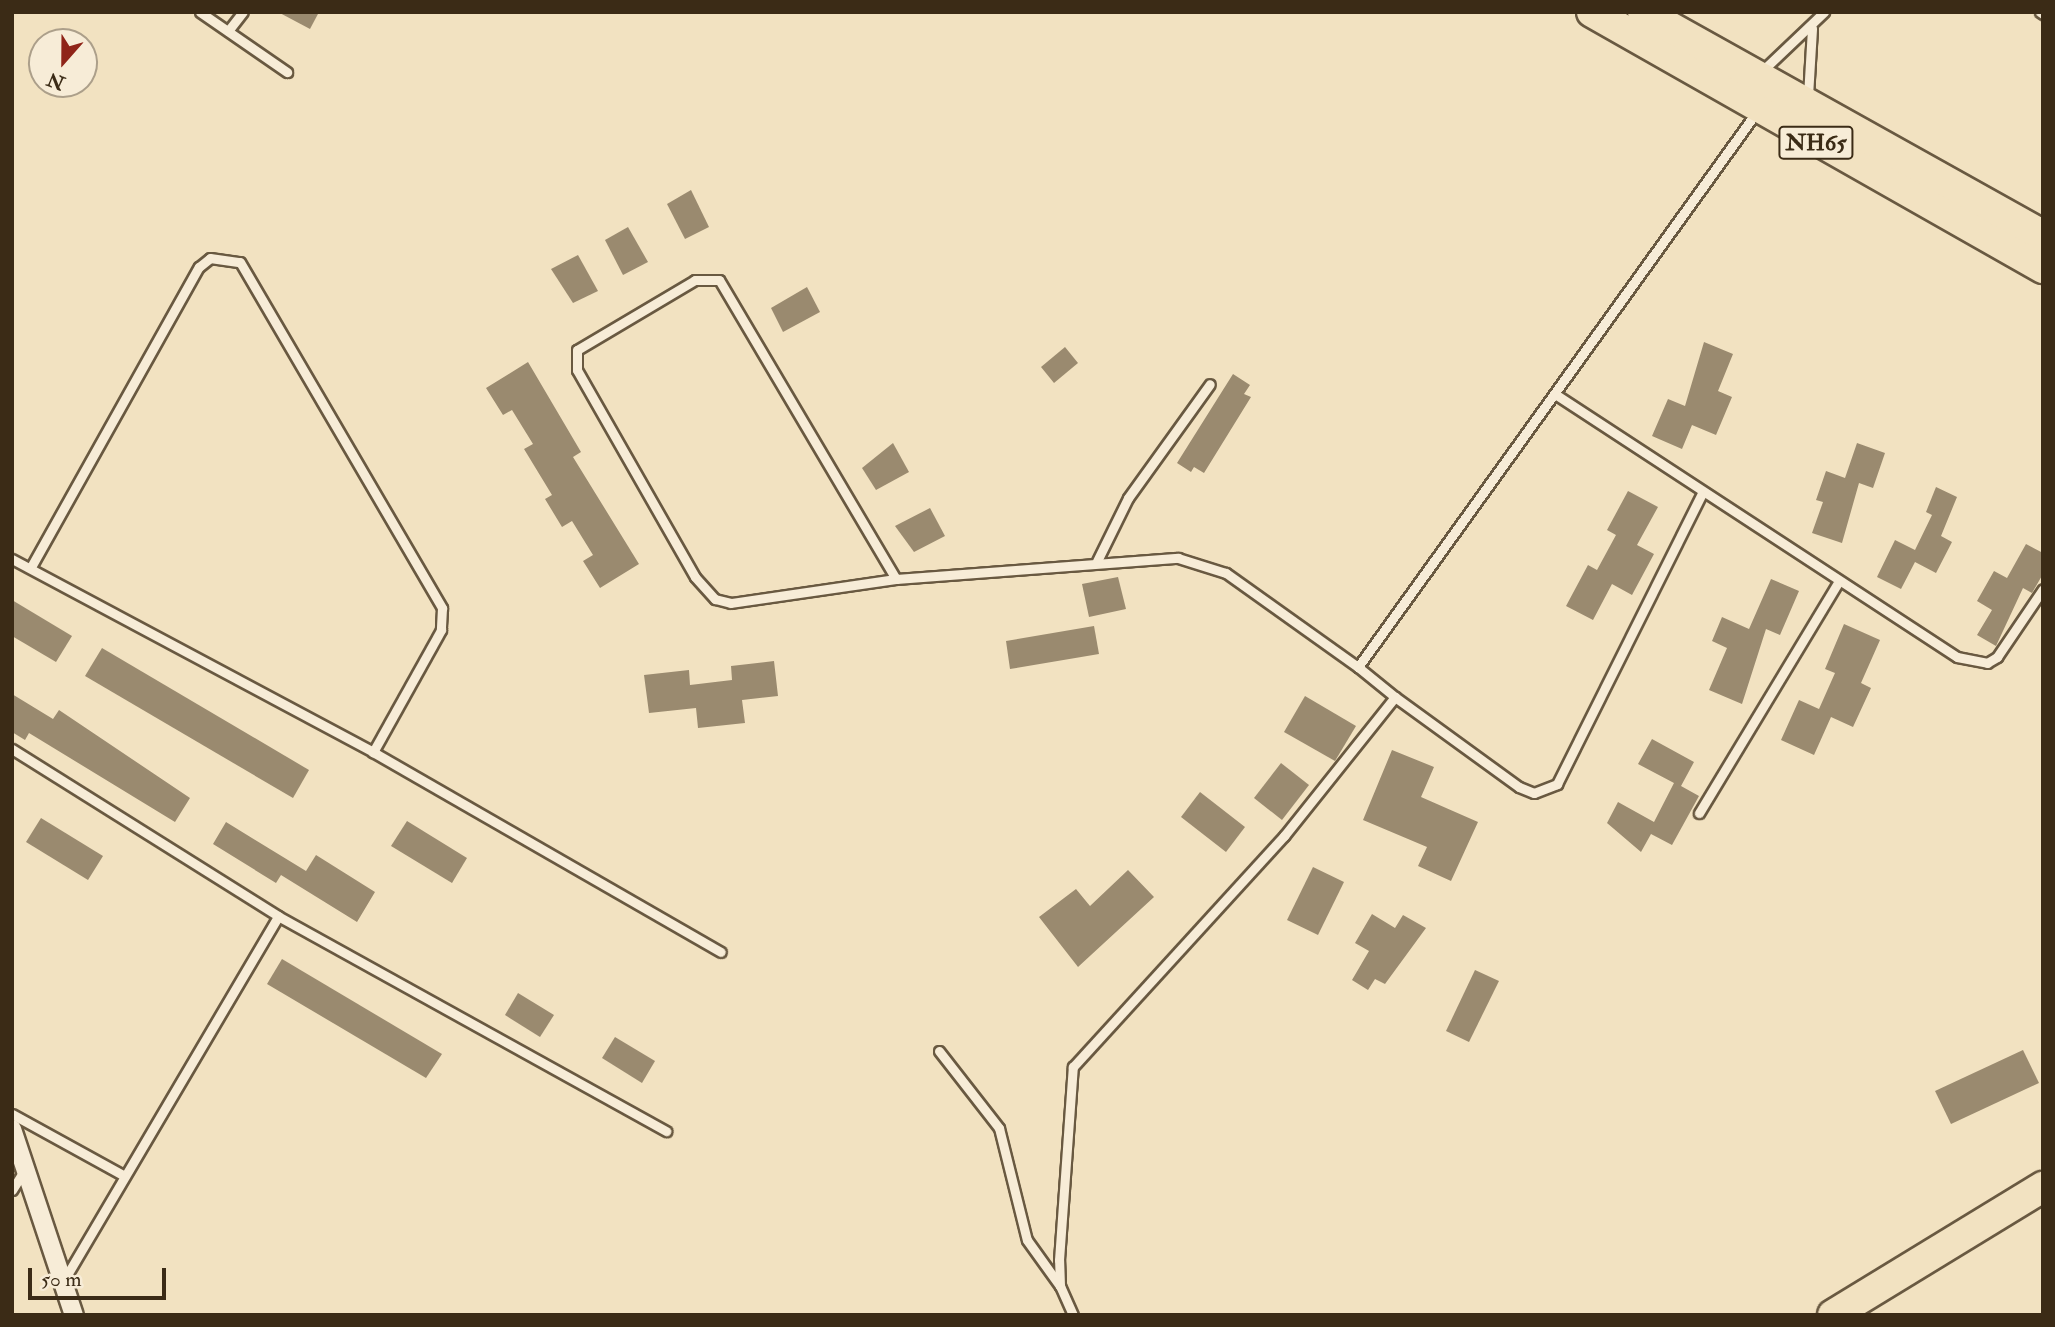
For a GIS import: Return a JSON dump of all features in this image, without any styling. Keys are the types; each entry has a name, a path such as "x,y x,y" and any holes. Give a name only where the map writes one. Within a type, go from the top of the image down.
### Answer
{"main road":[{"name":"NH65","path":"1592,12 1759,92 1819,115 2043,236"},
{"name":"NH65","path":"1643,12 1759,92 2043,268"},
{"path":"1833,1315 2043,1187"}],"street":[{"path":"12,1129 74,1315"}],"lane":[{"path":"200,12 286,72"},
{"path":"228,31 243,12"},
{"path":"1358,667 1555,394 1759,92 1771,66 1812,28 1824,12"},
{"path":"1812,28 1807,86 1819,115"},
{"path":"31,567 199,267 210,258 240,262 442,608 441,631 373,752"},
{"path":"896,579 719,280 695,280 577,350 578,369 704,592 731,603 896,579 1097,561 1178,558 1209,566 1358,667 1519,787 1534,793 1557,784 1701,495"},
{"path":"1097,561 1128,498 1210,384"},
{"path":"1555,394 1701,495 1957,657 1987,663 2007,645 2043,589"},
{"path":"12,559 373,752 721,952"},
{"path":"1699,813 1838,584"},
{"path":"1060,1286 1073,1067 1284,836 1395,697"},
{"path":"12,749 278,916 666,1131"},
{"path":"63,1282 123,1175 278,916"},
{"path":"939,1051 999,1128 1027,1240 1060,1286 1073,1315"},
{"path":"12,1114 123,1175"},
{"path":"12,1190 26,1169"}],"building":[{"path":"278,12 319,12 310,29"},
{"path":"691,190 709,227 685,239 667,204"},
{"path":"628,227 648,262 623,275 605,240"},
{"path":"578,255 598,291 573,303 551,269"},
{"path":"807,287 820,312 783,332 771,308"},
{"path":"1704,342 1733,354 1718,391 1732,397 1716,435 1692,425 1682,449 1652,436 1668,399 1685,406"},
{"path":"1065,347 1078,363 1054,383 1041,367"},
{"path":"528,362 581,452 573,457 639,564 600,588 583,561 593,555 572,521 562,527 545,499 552,495 524,449 533,444 512,410 503,415 486,388"},
{"path":"1233,374 1250,385 1244,394 1251,397 1204,473 1194,467 1191,472 1177,463"},
{"path":"893,443 909,472 876,490 862,468"},
{"path":"1857,443 1885,453 1873,488 1859,483 1842,543 1812,533 1823,502 1816,500 1826,471 1845,478"},
{"path":"1936,487 1957,497 1941,536 1952,542 1936,573 1915,562 1901,589 1877,577 1895,540 1915,550 1932,515 1926,512"},
{"path":"1628,491 1658,507 1637,545 1654,554 1632,595 1612,584 1593,620 1566,606 1588,565 1597,570 1616,535 1607,530"},
{"path":"930,508 945,536 914,552 895,526"},
{"path":"2026,544 2043,553 2043,574 2032,593 2023,588 1996,646 1977,635 1992,610 1977,601 1994,571 2007,578"},
{"path":"1118,577 1126,609 1089,617 1082,584"},
{"path":"1771,579 1799,591 1780,635 1766,629 1742,704 1709,690 1727,648 1712,641 1722,617 1749,629"},
{"path":"12,600 72,636 56,662 12,636"},
{"path":"1844,624 1880,640 1861,683 1871,688 1853,727 1831,717 1814,755 1781,740 1799,700 1819,709 1835,673 1825,669"},
{"path":"1094,626 1099,654 1010,669 1006,641"},
{"path":"102,648 309,770 293,798 85,676"},
{"path":"774,661 778,696 742,700 745,723 698,728 696,708 649,713 644,675 689,670 690,685 732,680 731,666"},
{"path":"12,694 53,719 59,710 190,798 175,822 29,733 25,740 12,732"},
{"path":"1305,696 1356,726 1335,761 1284,732"},
{"path":"1652,739 1694,762 1681,786 1699,796 1672,845 1651,834 1641,852 1607,823 1618,802 1654,822 1674,783 1638,764"},
{"path":"1392,750 1434,767 1421,797 1478,822 1451,881 1418,866 1427,847 1363,820"},
{"path":"1281,763 1309,785 1282,820 1254,798"},
{"path":"1200,792 1245,827 1226,852 1181,817"},
{"path":"41,818 103,856 88,880 26,842"},
{"path":"407,821 467,858 452,883 391,846"},
{"path":"226,822 306,871 316,855 375,892 357,922 281,875 276,883 213,844"},
{"path":"1313,867 1344,882 1318,935 1287,920"},
{"path":"1128,870 1154,897 1078,967 1039,917 1076,889 1090,906"},
{"path":"1372,914 1395,928 1403,915 1426,928 1385,984 1375,979 1368,990 1352,980 1369,951 1355,943"},
{"path":"282,959 442,1054 426,1078 267,984"},
{"path":"1475,970 1499,981 1469,1042 1446,1031"},
{"path":"518,993 554,1015 540,1037 505,1015"},
{"path":"615,1037 655,1061 642,1083 602,1058"},
{"path":"2023,1050 2039,1083 1951,1124 1935,1091"}]}
